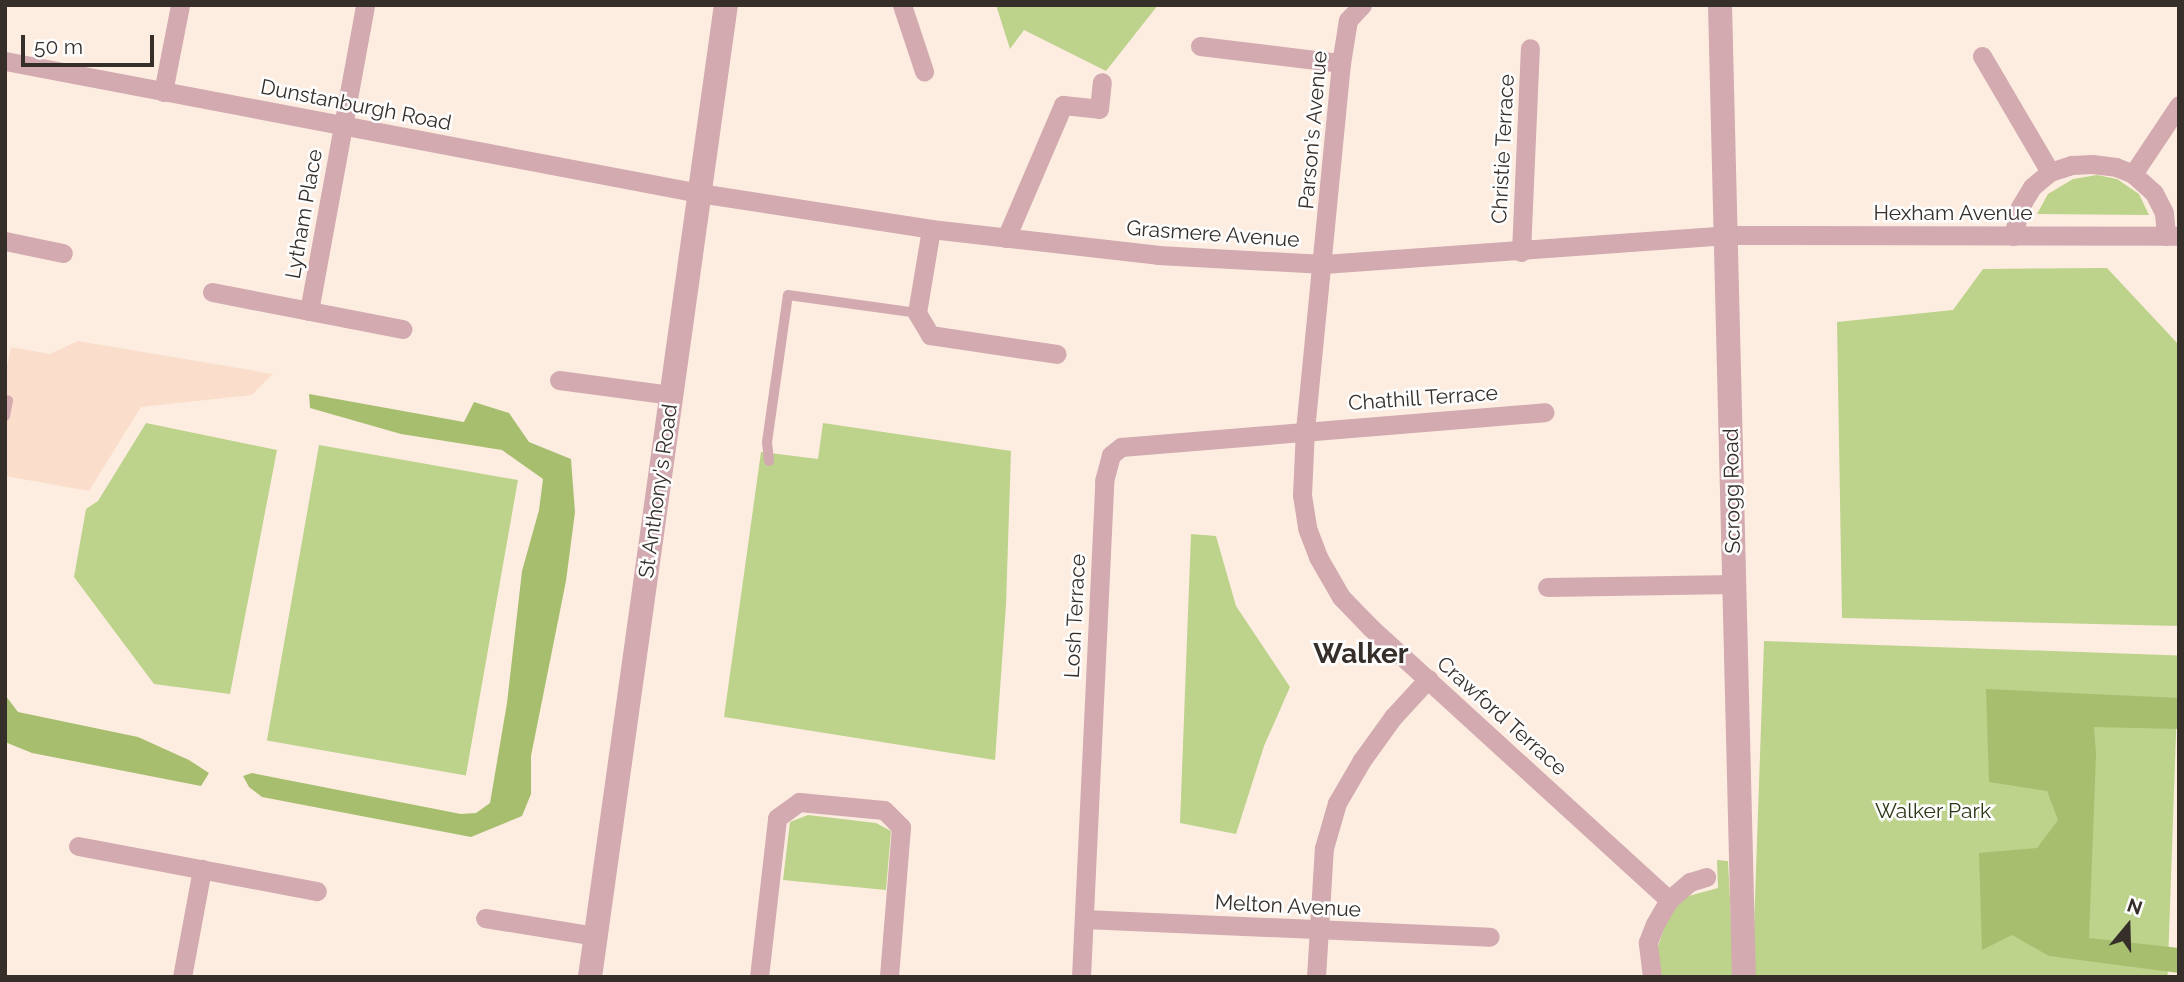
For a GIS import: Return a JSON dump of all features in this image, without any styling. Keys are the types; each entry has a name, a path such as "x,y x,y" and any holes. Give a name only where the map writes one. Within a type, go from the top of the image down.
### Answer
{"street":[{"path":"163,92 180,5"},
{"name":"Lytham Place","path":"309,311 365,5"},
{"name":"St Anthony's Road","path":"590,977 726,5"},
{"path":"902,5 924,71"},
{"name":"Parson's Avenue","path":"1324,264 1341,63 1348,20 1362,5"},
{"name":"Scrogg Road","path":"1720,5 1744,977"},
{"path":"1200,46 1341,63"},
{"name":"Christie Terrace","path":"1521,253 1530,47"},
{"path":"1982,56 2050,172"},
{"name":"Dunstanburgh Road","path":"5,61 699,192"},
{"path":"1006,238 1063,105 1099,109 1102,82"},
{"path":"2133,174 2179,105"},
{"path":"2013,236 2020,207 2032,187 2050,172 2072,165 2092,164 2116,167 2133,174 2154,193 2172,236"},
{"name":"Grasmere Avenue","path":"699,192 931,229 1006,238 1158,254 1324,264 1521,253 1727,235"},
{"path":"931,229 917,313 930,335 1057,354"},
{"name":"Hexham Avenue","path":"1727,235 2172,236"},
{"path":"5,241 63,253"},
{"name":"Crawford Terrace","path":"1324,264 1305,429 1302,495 1307,528 1318,557 1341,597 1669,900"},
{"name":"Lytham Place","path":"212,292 402,329"},
{"path":"559,380 672,395"},
{"name":"Chathill Terrace","path":"1305,429 1545,412"},
{"name":"Losh Terrace","path":"1081,977 1106,467 1111,455 1121,447 1305,429"},
{"path":"1546,587 1734,583"},
{"path":"1316,977 1324,849 1337,803 1362,760 1393,717 1428,679"},
{"path":"759,977 777,818 799,802 884,810 901,827 888,977"},
{"path":"78,846 317,891"},
{"path":"182,977 202,869"},
{"path":"1652,977 1648,942 1669,900 1690,882 1706,877"},
{"path":"485,918 596,936"},
{"name":"Melton Avenue","path":"1084,919 1490,937"}],"lane":[{"path":"769,461 767,442 788,295 917,313"},
{"path":"5,416 8,400"}],"shaded area":[{"path":"78,341 273,374 252,395 141,407 89,491 5,476 5,375 11,347 50,354"}],"green space":[{"path":"996,5 1158,5 1106,71 1024,30 1010,49"},
{"path":"2097,175 2117,179 2139,194 2149,215 2037,214 2048,194 2073,179"},
{"path":"2107,268 2179,345 2179,626 1842,618 1837,322 1953,310 1983,269"},
{"path":"309,394 464,422 474,402 509,413 529,442 571,459 575,512 566,581 531,756 531,794 522,816 471,837 262,797 249,787 243,776 252,773 461,814 476,813 490,803 507,703 522,571 539,510 543,479 502,450 401,434 310,408"},
{"path":"146,423 277,450 230,694 154,684 74,577 86,509 98,501"},
{"path":"823,423 1011,451 1006,605 995,760 724,717 761,452 818,459"},
{"path":"319,445 518,480 466,776 267,740"},
{"path":"1191,534 1216,536 1236,606 1290,687 1264,746 1236,834 1180,823"},
{"name":"Walker Park","path":"1764,641 2179,655 2168,977 1752,977"},
{"path":"1986,689 2179,698 2179,729 2094,727 2096,755 2089,938 2179,948 2179,973 2049,956 2012,935 1982,950 1979,853 2037,848 2058,820 2047,791 1989,782"},
{"path":"5,695 18,712 138,737 189,760 209,773 201,786 32,753 5,742"},
{"path":"808,815 876,823 891,831 886,890 783,880 790,822"},
{"path":"1717,860 1728,861 1734,977 1661,977 1657,949 1666,922 1681,898 1718,888"}],"district":[{"name":"Walker","path":"1361,654"}]}
